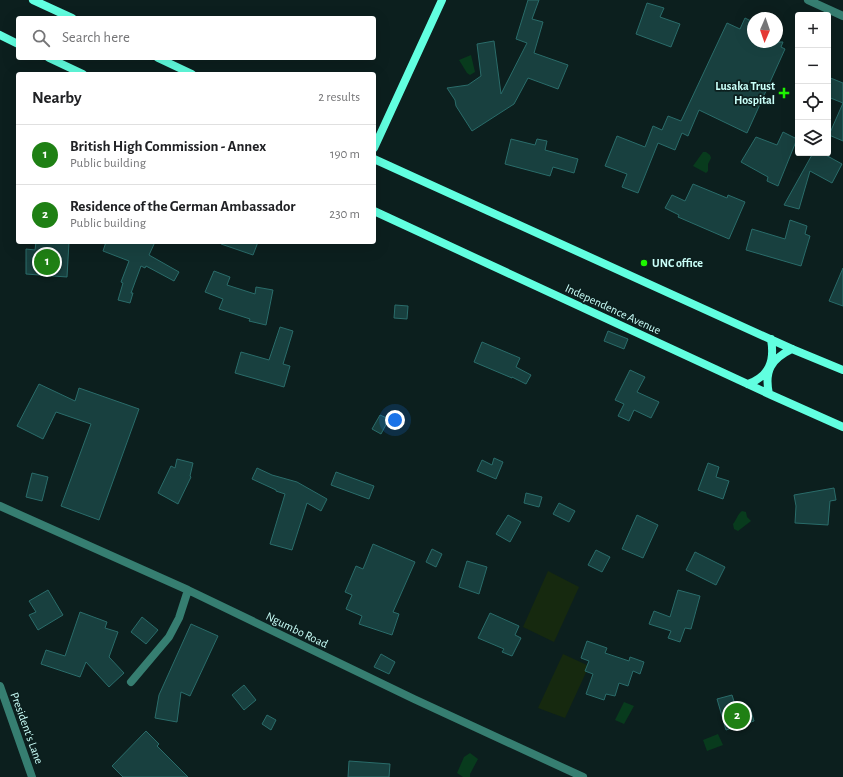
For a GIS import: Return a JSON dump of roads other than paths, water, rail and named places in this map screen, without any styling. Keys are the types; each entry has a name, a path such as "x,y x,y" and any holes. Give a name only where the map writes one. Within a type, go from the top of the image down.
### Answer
{"main road":[{"path":"33,0 68,16"},
{"path":"376,144 442,0"},
{"path":"0,35 16,43"},
{"path":"53,60 79,72"},
{"path":"162,60 188,72"},
{"path":"376,160 792,349 843,370"},
{"name":"Independence Avenue","path":"376,212 843,427"},
{"path":"748,384 756,381 764,375 769,367 773,354 772,339"},
{"path":"769,394 767,375 770,366 783,353 792,349"}],"street":[{"path":"808,0 843,16"},
{"name":"Ngumbo Road","path":"0,506 188,590 414,699 583,777"},
{"path":"131,682 169,637 179,618 188,590"},
{"name":"President's Lane","path":"0,686 32,777"}],"place":[{"name":"Lusaka Trust Hospital","path":"784,93"},
{"name":"British High Commission - Annex","path":"47,262"},
{"name":"UNC office","path":"644,263"},
{"name":"Residence of the German Ambassador","path":"737,716"}]}
